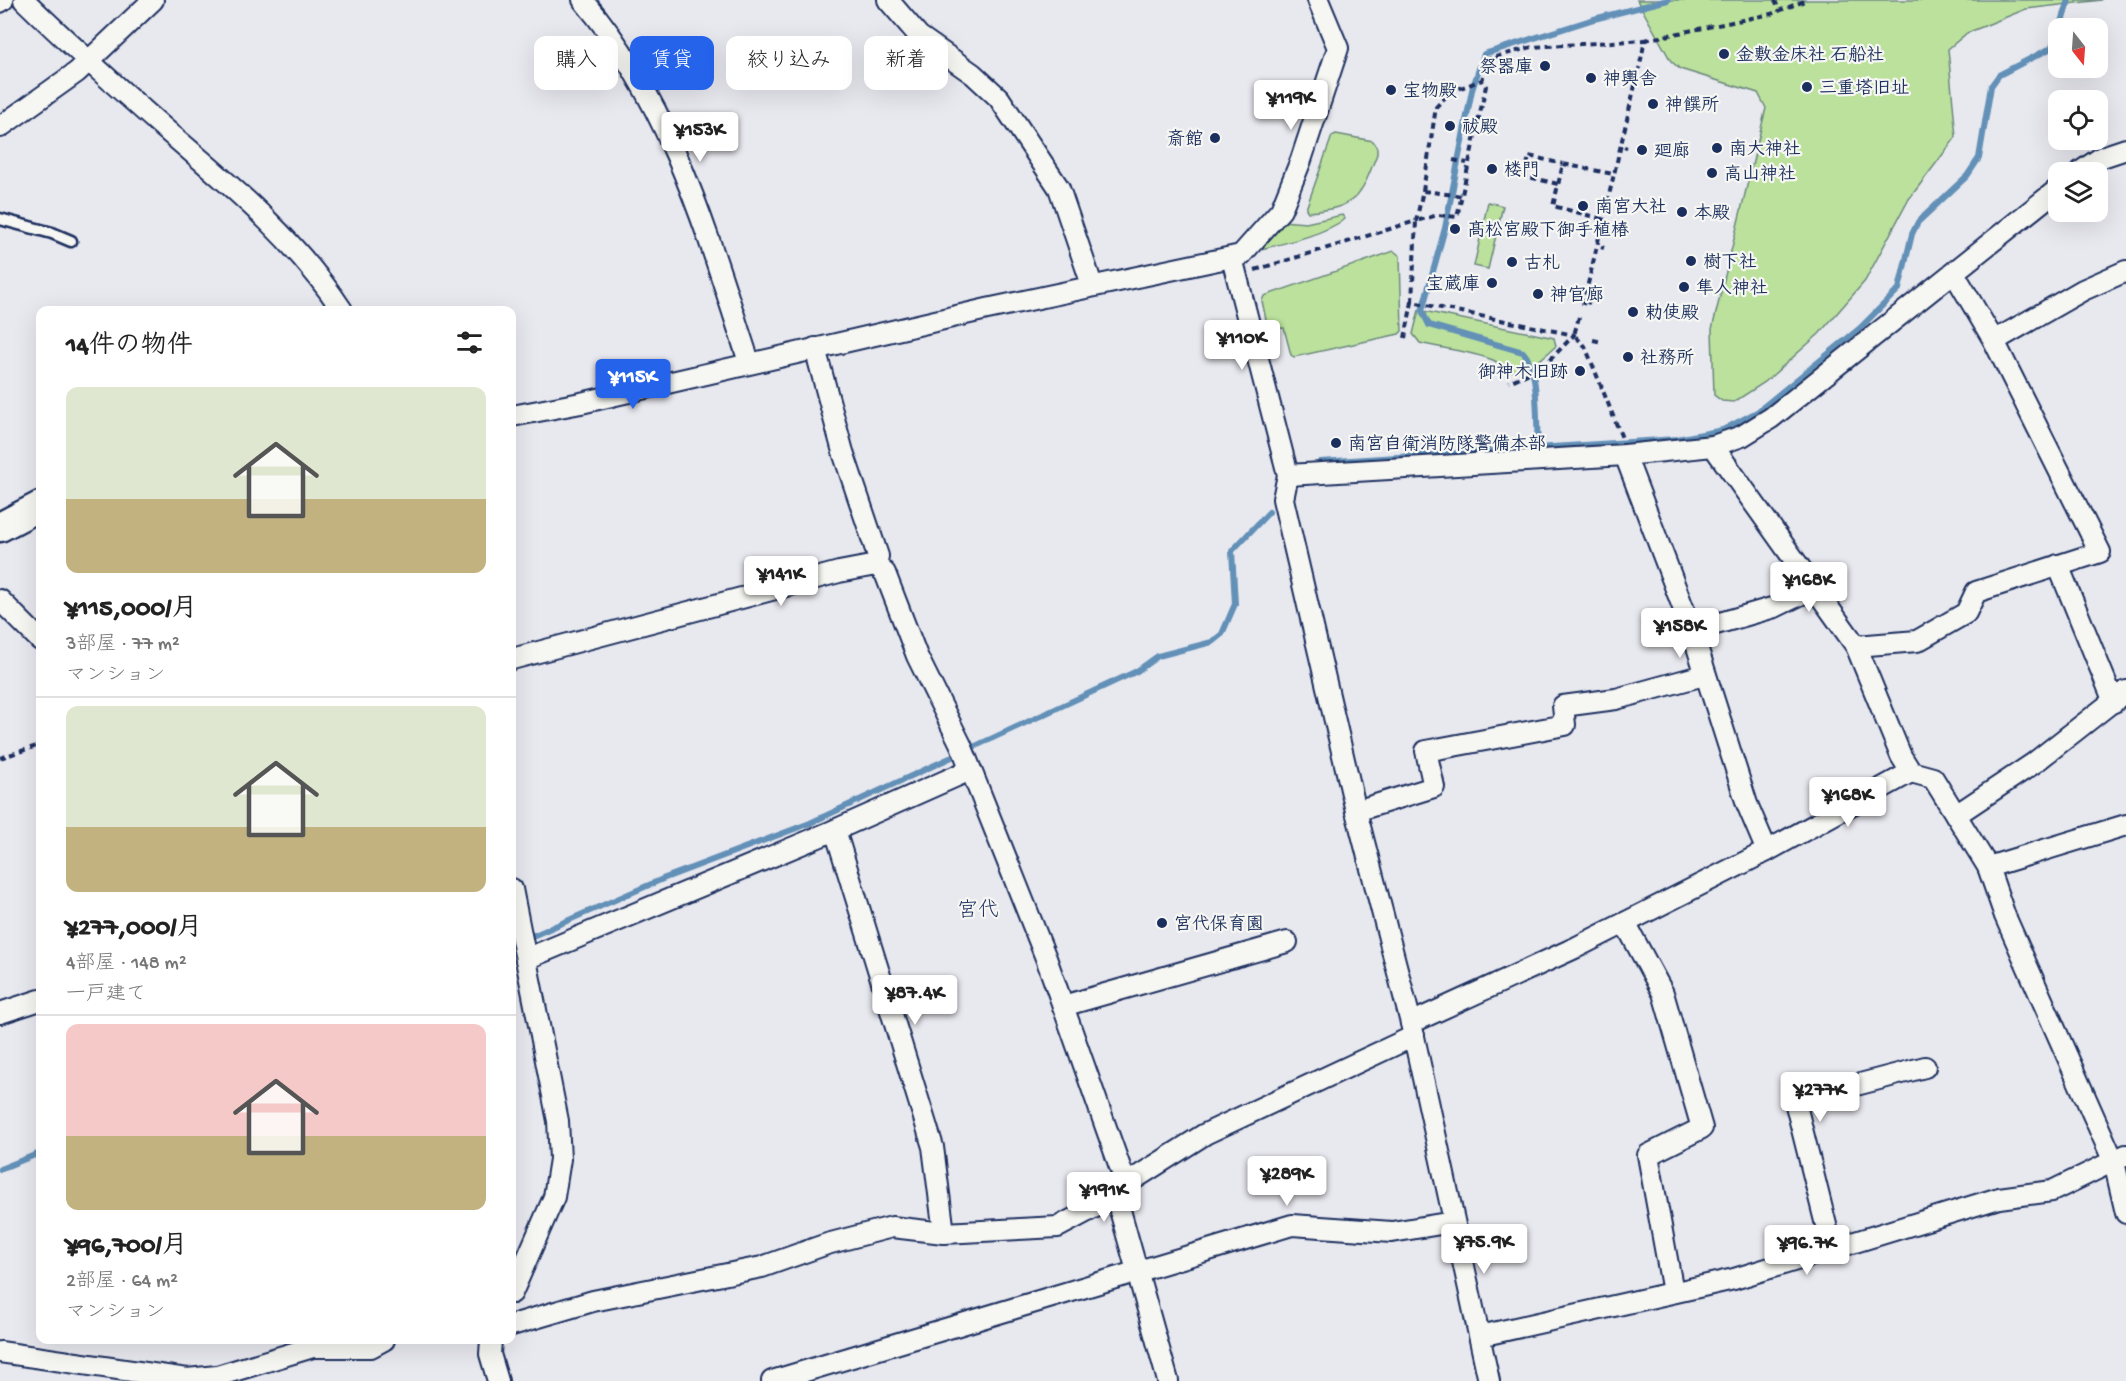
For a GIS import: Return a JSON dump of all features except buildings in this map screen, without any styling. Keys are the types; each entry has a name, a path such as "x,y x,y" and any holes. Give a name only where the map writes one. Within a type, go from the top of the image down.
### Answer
{"street":[{"path":"24,0 88,62 266,216 318,274 339,306"},
{"path":"0,127 88,62 153,0"},
{"path":"583,0 643,84 675,148 717,263 749,362"},
{"path":"888,0 919,36 973,74 999,98 1059,188 1092,285"},
{"path":"516,415 580,403 749,362 1092,285 1241,255 1281,210 1304,151 1338,48 1318,0"},
{"path":"2095,162 2102,157 2126,149"},
{"path":"1288,475 1623,445 1713,446 1742,436 1771,418 2048,197"},
{"path":"1232,258 1288,475 1283,499 1356,811 1413,1029 1489,1381"},
{"path":"1994,341 2083,290 2126,272"},
{"path":"1856,646 1917,641 1966,613 1976,591 2100,552 1994,341 1954,273"},
{"path":"815,348 843,452 878,556 876,566"},
{"path":"1623,445 1692,631 1704,675 1747,804 1767,851"},
{"path":"1713,446 1856,646 1901,756 1911,772 1933,778 1988,867 2005,916 2120,1159 2126,1213"},
{"path":"0,527 36,508"},
{"path":"1956,815 2034,763 2120,696 2058,565"},
{"path":"516,658 839,572 876,566 885,573 917,656 966,758 1063,1005 1121,1190 1135,1270 1168,1381"},
{"path":"1692,631 1775,607 1814,588"},
{"path":"0,600 36,636"},
{"path":"1356,811 1434,787 1426,751 1565,725 1563,706 1616,699 1704,675"},
{"path":"523,945 835,830 966,758"},
{"path":"516,1324 593,1301 762,1267 827,1244 892,1227 944,1233 1058,1227 1121,1190 1205,1134 1767,851 1911,772"},
{"path":"1988,867 2126,825"},
{"path":"835,830 933,1147 944,1233"},
{"path":"516,909 558,1121 560,1159 554,1197 516,1284"},
{"path":"1625,923 1663,993 1702,1128 1648,1155 1673,1292"},
{"path":"1063,1005 1287,942"},
{"path":"0,1013 36,1001"},
{"path":"1832,1249 1795,1101 1925,1067"},
{"path":"1479,1336 1734,1279 1999,1198 2052,1191 2120,1159"},
{"path":"772,1381 1135,1270 1292,1225 1392,1232 1453,1222"},
{"path":"0,1352 187,1379 217,1376 313,1347 371,1347 377,1344"},
{"path":"491,1344 490,1354 498,1381"}],"lane":[{"path":"0,219 52,233 71,241"}],"path":[{"path":"1775,0 1779,11"},
{"path":"1252,271 1438,215 1458,217 1486,86 1482,80 1488,59 1532,47 1645,40 1779,11 1807,0"},
{"path":"1639,69 1645,40"},
{"path":"1405,338 1414,303 1416,221 1436,107 1450,92 1482,80"},
{"path":"1587,303 1602,219 1636,81"},
{"path":"1525,176 1529,156 1613,174"},
{"path":"1453,160 1470,164"},
{"path":"1563,164 1552,206 1602,219"},
{"path":"1511,173 1558,184"},
{"path":"1423,191 1461,196"},
{"path":"1414,303 1574,335 1585,346 1623,445"},
{"path":"1509,382 1543,367 1574,335 1580,317"},
{"path":"1593,340 1603,342"},
{"path":"0,758 36,746"}],"green space":[{"path":"1637,0 2102,0 2026,9 1967,33 1948,49 1956,137 1909,199 1865,281 1819,334 1765,382 1734,402 1722,401 1714,395 1712,329 1766,108 1758,93 1680,69 1671,61"},
{"path":"1336,134 1373,141 1377,154 1361,190 1355,197 1337,207 1308,212 1306,209 1332,136"},
{"path":"1488,202 1503,206 1488,269 1474,266"},
{"path":"1342,215 1345,219 1324,230 1300,239 1253,251 1282,221 1306,223"},
{"path":"1394,251 1400,256 1402,331 1399,334 1294,357 1291,355 1284,328 1268,329 1262,301 1264,296"},
{"path":"1419,310 1554,338 1556,346 1528,367 1510,371 1484,357 1420,343 1413,334"}],"waterway":[{"path":"1538,448 1535,384 1528,360 1523,352 1429,325 1422,311 1445,228 1472,90 1484,54 1594,19 1668,0"},
{"path":"2063,18 2069,0"},
{"path":"1317,466 1320,462 1677,439 1723,430 1757,412 1860,328 1899,289 1912,234 1918,222 1967,176 1979,158 1991,86 1999,75 2048,50"},
{"path":"516,943 665,878 810,823 1137,671 1158,656 1212,642 1222,634 1235,604 1232,551 1269,512"},
{"path":"0,1169 36,1155"}],"place":[{"name":"金敷金床社 石船社","path":"1724,54"},
{"name":"祭器庫","path":"1545,66"},
{"name":"神輿舎","path":"1591,78"},
{"name":"三重塔旧址","path":"1807,87"},
{"name":"宝物殿","path":"1391,90"},
{"name":"神饌所","path":"1653,104"},
{"name":"祓殿","path":"1450,126"},
{"name":"斎館","path":"1215,138"},
{"name":"南大神社","path":"1717,148"},
{"name":"廻廊","path":"1642,150"},
{"name":"楼門","path":"1492,169"},
{"name":"高山神社","path":"1712,173"},
{"name":"南宮大社","path":"1583,206"},
{"name":"本殿","path":"1682,212"},
{"name":"髙松宮殿下御手植椿","path":"1455,229"},
{"name":"樹下社","path":"1691,261"},
{"name":"古札","path":"1512,262"},
{"name":"宝蔵庫","path":"1492,283"},
{"name":"隼人神社","path":"1684,287"},
{"name":"神官廊","path":"1538,294"},
{"name":"勅使殿","path":"1633,312"},
{"name":"社務所","path":"1628,357"},
{"name":"御神木旧跡","path":"1580,371"},
{"name":"南宮自衛消防隊警備本部","path":"1336,443"},
{"name":"宮代保育園","path":"1162,923"}],"district":[{"name":"宮代","path":"978,909"}]}
